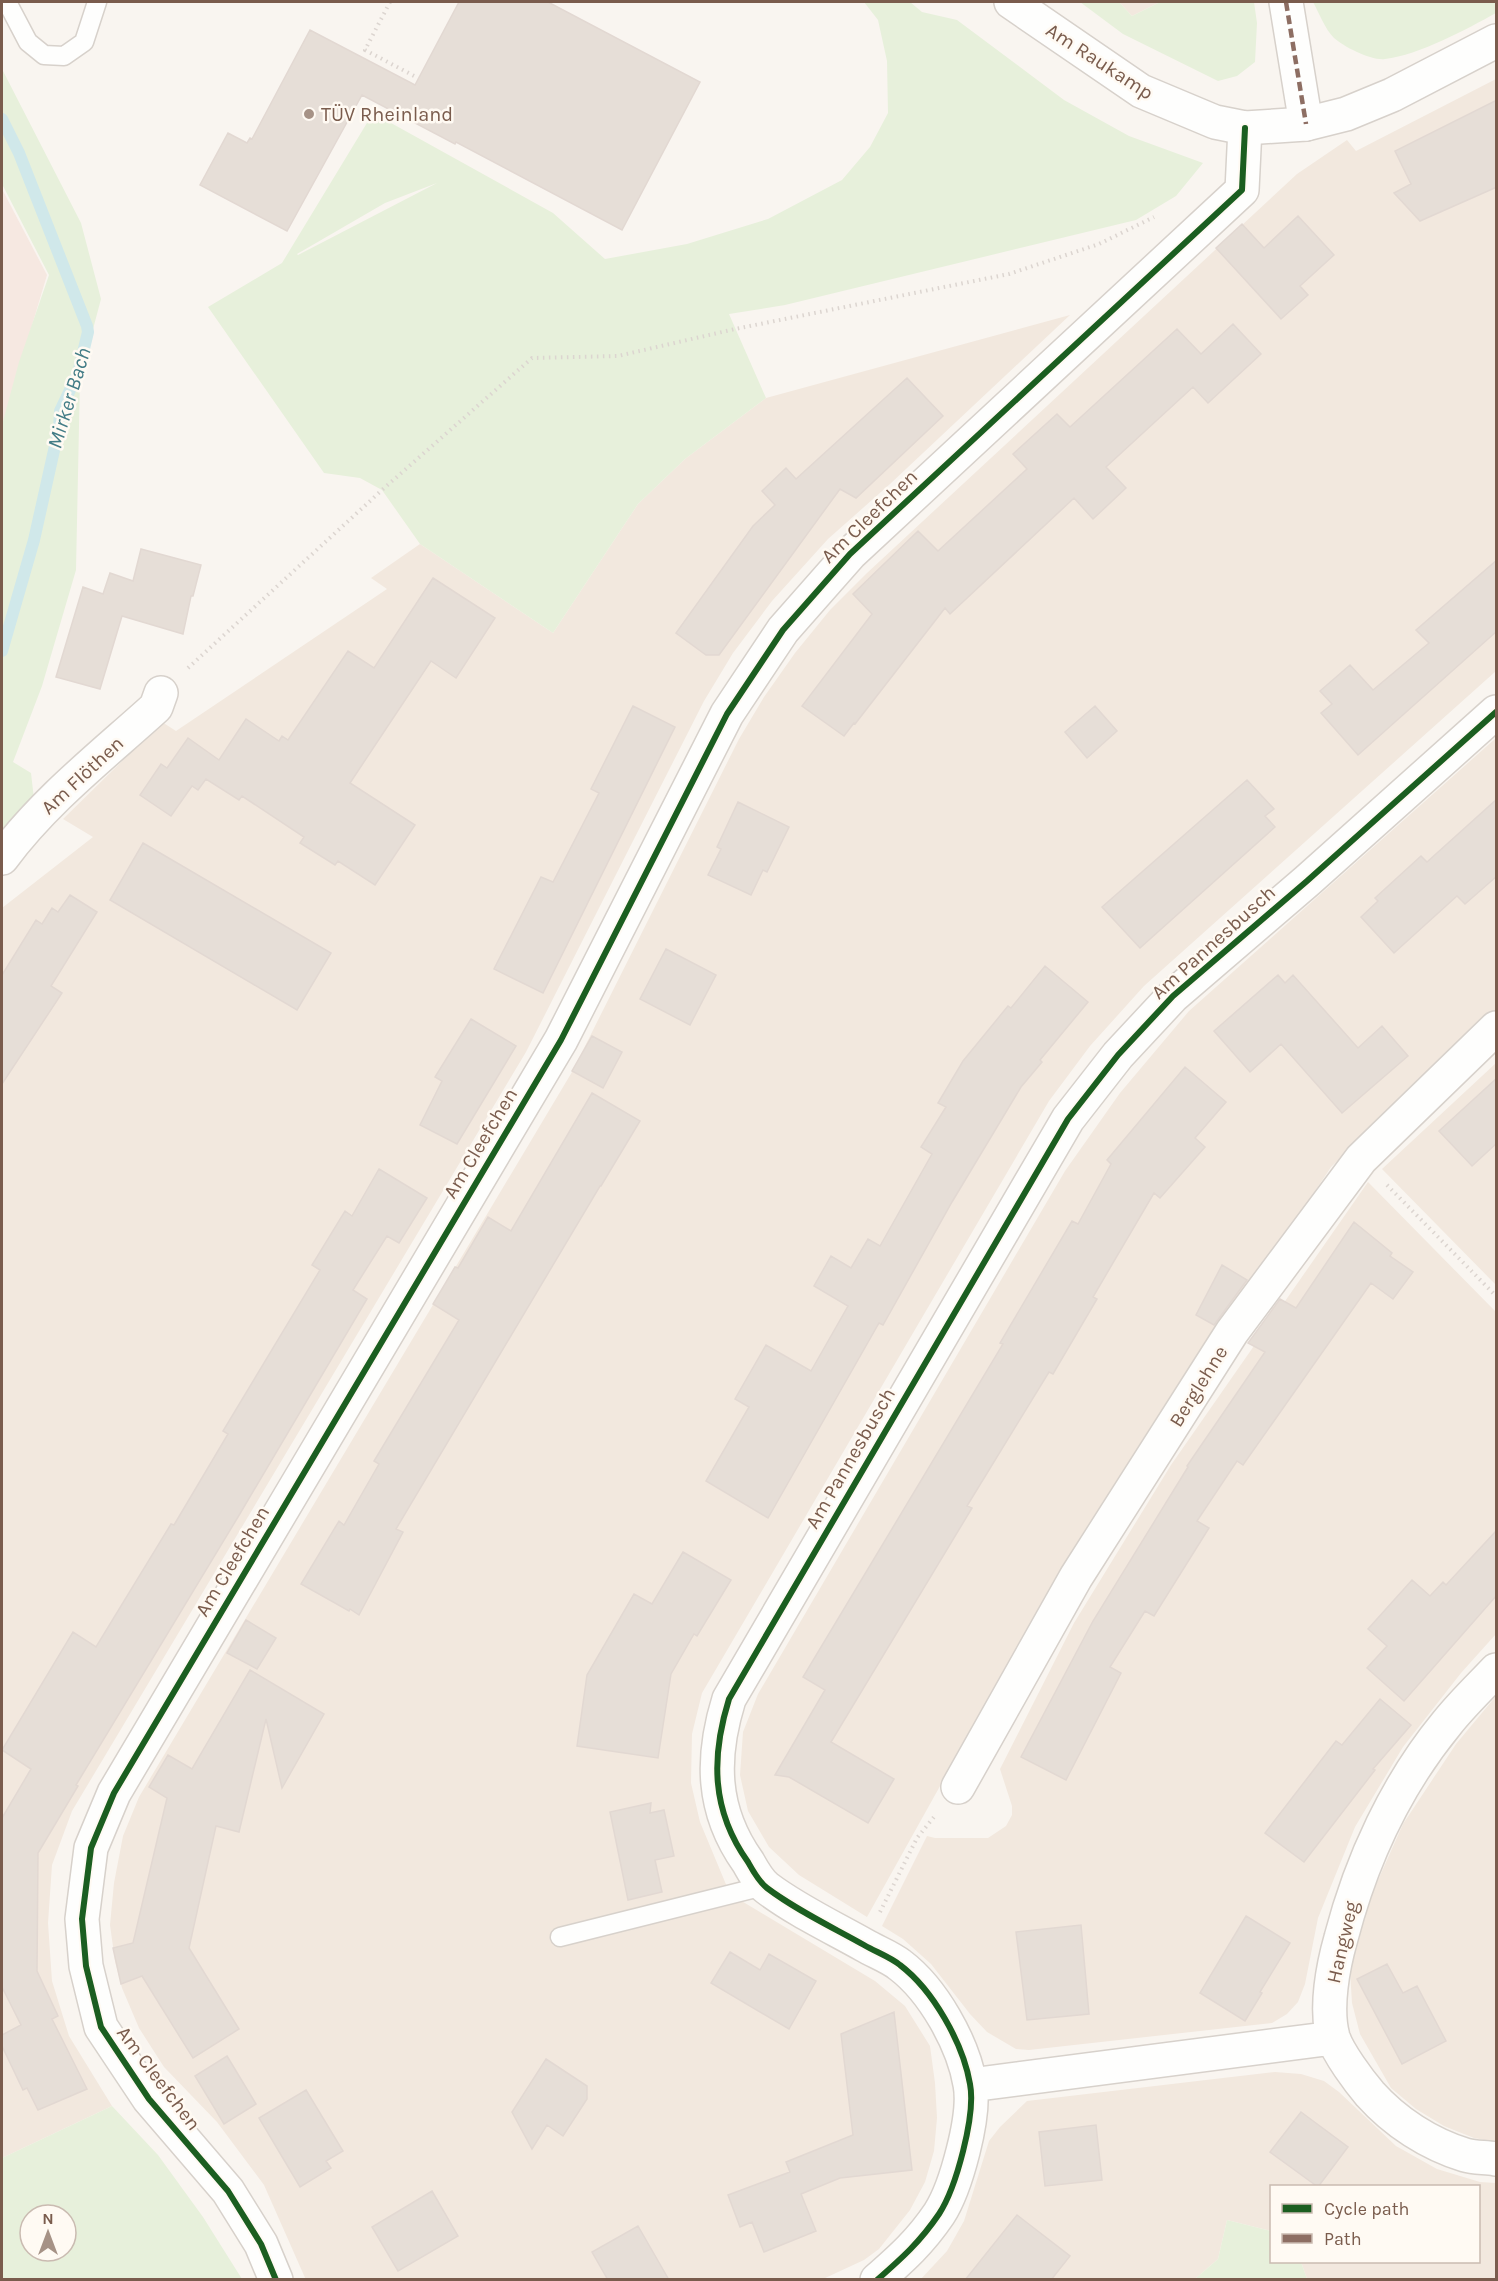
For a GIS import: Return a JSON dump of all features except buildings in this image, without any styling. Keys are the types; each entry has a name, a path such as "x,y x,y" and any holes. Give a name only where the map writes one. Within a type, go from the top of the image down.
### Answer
{"street":[{"name":"Am Raukamp","path":"1011,2 1141,91 1215,122 1245,128 1306,124 1346,114 1392,95 1497,41"},
{"path":"1286,2 1306,124"},
{"name":"Am Cleefchen","path":"276,2280 261,2244 228,2191 149,2099 101,2027 86,1966 82,1919 91,1848 114,1793 561,1040 727,714 783,630 850,554 1242,190 1245,128"},
{"name":"Am Flöthen","path":"2,858 17,837 71,783 156,707 161,693"},
{"name":"Am Pannesbusch","path":"876,2280 911,2251 940,2213 958,2168 969,2124 971,2085 953,2031 926,1989 899,1964 792,1905 764,1886 737,1848 720,1803 716,1770 719,1730 729,1698 1068,1119 1118,1055 1173,996 1307,881 1497,712"},
{"name":"Berglehne","path":"958,1787 1076,1577 1226,1342 1361,1159 1497,1028"},
{"name":"Hangweg","path":"1333,2038 1330,1997 1335,1959 1353,1892 1381,1827 1413,1770 1446,1723 1497,1670"},
{"path":"971,2085 1333,2038 1357,2078 1383,2108 1424,2139 1466,2155 1497,2158"}],"lane":[{"path":"7,2 28,42 44,55 63,56 84,42 97,2"},
{"path":"560,1936 764,1886"}],"path":[{"path":"390,2 365,50 418,78"},
{"path":"161,693 382,490 532,358 618,356 735,328 1009,274 1099,244 1158,215"},
{"path":"1361,1159 1497,1296"},
{"path":"876,1920 917,1838"}],"shaded area":[{"path":"1119,2 1160,2 1132,16"},
{"path":"1496,79 1496,671 1144,986 1090,1046 1049,1101 702,1693 692,1734 691,1783 700,1822 730,1894 875,1981 905,2006 930,2046 937,2118 934,2151 925,2182 910,2210 879,2249 864,2260 823,2279 306,2280 264,2185 217,2122 164,2067 139,2028 122,1988 115,1961 110,1925 114,1883 123,1836 139,1797 572,1072 739,739 764,697 795,653 830,610 867,573 1297,174 1347,140 1356,151"},
{"path":"2,189 47,275 2,426"},
{"path":"1070,315 828,539 772,601 733,653 704,701 526,1052 72,1811 52,1865 48,1923 52,1981 69,2036 112,2106 2,2158 2,908 93,837 63,819 162,722 176,731 387,589 371,578 420,544 553,633 638,504 685,459 766,398"},
{"path":"1496,738 1496,1012 1331,1167 1041,1605 867,1917 799,1875 769,1847 748,1811 740,1775 743,1732 758,1694 1065,1171 1120,1093 1189,1011"},
{"path":"1496,1063 1496,1285 1382,1169"},
{"path":"1368,1182 1496,1312 1496,1634 1461,1673 1403,1747 1355,1827 1318,1918 1305,1984 1298,2002 1287,2014 1272,2023 1029,2050 1016,2049 987,2032 931,1964 903,1939 882,1926 927,1836 988,1838 1006,1826 1012,1815 1012,1806 1000,1769 1074,1623 1171,1465"},
{"path":"1496,1696 1496,2142 1474,2138 1444,2126 1416,2109 1391,2088 1360,2034 1352,2003 1350,1971 1357,1935 1367,1905 1403,1824 1456,1744"},
{"path":"1275,2072 1301,2074 1324,2081 1339,2092 1396,2146 1437,2169 1480,2182 1496,2183 1496,2279 1307,2279 1301,2263 1480,2263 1480,2185 1270,2185 1270,2231 1227,2220 1218,2259 1195,2279 920,2280 947,2251 964,2221 989,2141 1027,2101"}],"green space":[{"path":"864,2 910,2 922,12 957,20 1064,100 1129,136 1203,163 1176,196 1136,220 785,305 729,314 766,398 685,459 638,504 553,633 420,544 382,490 360,478 324,473 208,307 282,263 373,113 553,213 605,259 687,244 768,219 842,180 870,147 888,113 887,61 878,20","holes":["437,183 298,255 385,203"]},
{"path":"1080,2 1119,2 1132,16 1160,2 1254,2 1257,23 1255,62 1237,76 1218,81 1123,34"},
{"path":"1313,2 1496,2 1496,13 1427,47 1398,57 1379,59 1358,53 1334,38"},
{"path":"2,69 81,223 101,299 80,378 76,570 42,686 13,762 31,773 34,799 2,832 2,425 19,362 49,275 2,184"},
{"path":"112,2106 158,2155 203,2217 242,2279 2,2279 2,2158"},
{"path":"1227,2220 1270,2231 1270,2263 1301,2263 1307,2279 1195,2279 1218,2259"}],"waterway":[{"name":"Mirker Bach","path":"2,119 19,153 88,332 78,373 60,411 59,428 34,540 2,651"}],"marked path":[{"path":"1286,2 1306,124"}],"cycle path":[{"path":"276,2280 261,2244 228,2191 149,2099 101,2027 86,1966 82,1919 91,1848 114,1793 561,1040 727,714 783,630 850,554 1242,190 1245,128"},
{"path":"877,2280 925,2233 939,2214 952,2187 963,2151 970,2114 970,2084 966,2068 945,2018 924,1988 912,1976 892,1959 814,1918 778,1896 764,1886 754,1873 727,1823 718,1783 719,1742 729,1699 1068,1119 1118,1055 1173,996 1307,881 1496,712"}],"place":[{"name":"TÜV Rheinland","path":"309,114"}]}
